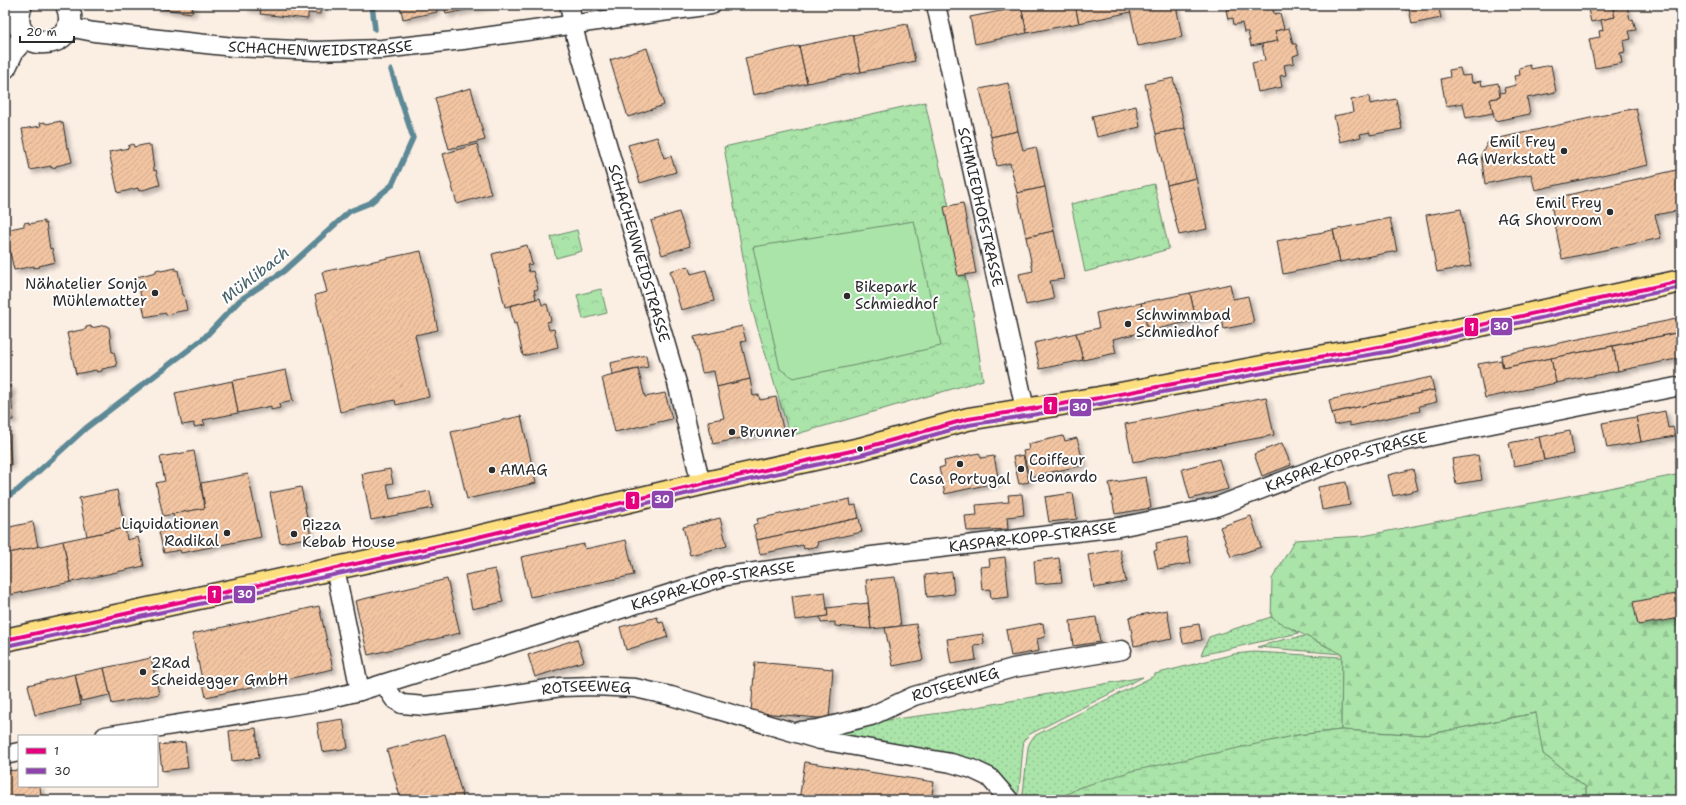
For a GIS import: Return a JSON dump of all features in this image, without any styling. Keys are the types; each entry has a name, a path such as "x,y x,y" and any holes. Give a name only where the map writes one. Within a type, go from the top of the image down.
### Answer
{"main road":[{"path":"15,12 21,30 26,36 34,41 44,43 54,41 62,36 68,27 70,19 67,5"},
{"path":"5,67 13,50 26,36"},
{"path":"5,640 462,541 701,484 860,449 968,419 1099,398 1289,362 1385,346 1681,281"}],"street":[{"path":"569,5 572,24"},
{"name":"SCHACHENWEIDSTRASSE","path":"68,27 94,32 234,47 316,51 382,49 463,40 711,5"},
{"name":"SCHMIEDHOFSTRASSE","path":"936,5 1025,409"},
{"name":"SCHACHENWEIDSTRASSE","path":"572,24 677,383 701,484"},
{"name":"KASPAR-KOPP-STRASSE","path":"111,735 315,702 360,691 726,576 872,556 1119,527 1213,508 1335,460 1402,442 1681,386"},
{"path":"335,568 360,691"},
{"name":"ROTSEEWEG","path":"793,732 818,729 871,716 914,696 1013,668 1122,650"},
{"name":"ROTSEEWEG","path":"384,684 394,699 402,704 426,706 561,687 594,686 635,688 671,696 820,740 951,763 989,778 1009,800"},
{"path":"5,755 18,752"}],"green space":[{"path":"925,102 972,306 983,380 790,436 752,309 724,147"},
{"path":"1154,184 1169,249 1085,272 1071,204"},
{"name":"Bikepark Schmiedhof","path":"914,221 941,346 793,378 780,369 753,247"},
{"path":"577,230 582,251 556,258 551,237"},
{"path":"601,289 607,313 583,319 577,295"},
{"path":"1681,474 1681,800 1586,800 1586,787 1543,754 1535,713 1426,735 1341,730 1342,654 1271,617 1272,579 1295,540 1363,536"},
{"path":"1271,617 1299,633 1201,655 1209,637"},
{"path":"1306,636 1342,654 1257,647 1282,640"},
{"path":"1254,652 1342,657 1341,730 1298,735 1078,788 1058,800 1024,800 1023,794 1028,747 1034,736 1154,676 1155,674 1234,654"},
{"path":"1143,677 1030,734 1024,740 1019,791 1017,795 1000,778 815,732 872,722 949,712"},
{"path":"1536,713 1543,754 1586,787 1586,800 1058,800 1078,788 1132,771 1298,735 1341,730 1426,735"}],"building":[{"path":"156,5 193,5 192,13 156,8"},
{"path":"246,5 321,5 320,14 308,13 308,19 260,14 261,10 246,8"},
{"path":"400,5 444,5 436,7 437,12 403,19"},
{"path":"444,5 489,5 446,14"},
{"path":"1029,5 1075,5 1079,23 1027,33 1021,7"},
{"path":"1075,5 1129,5 1131,12 1079,23"},
{"path":"1129,5 1176,5 1182,37 1138,46"},
{"path":"1230,5 1263,5 1264,7 1272,5 1274,14 1280,13 1284,29 1275,31 1278,41 1251,46 1248,32 1244,32 1242,23 1234,25 1233,18 1228,19 1226,10 1231,9"},
{"path":"1404,5 1438,5 1441,18 1412,24 1409,9 1405,10"},
{"path":"1587,5 1620,5 1621,7 1613,9 1615,17 1591,22"},
{"path":"1627,6 1630,20 1633,19 1636,30 1629,31 1631,39 1623,41 1625,52 1620,53 1622,63 1595,68 1589,39 1600,37 1599,31 1603,30 1601,20 1615,17 1613,9"},
{"path":"1021,7 1027,33 975,44 970,17"},
{"path":"907,24 915,61 861,72 853,35"},
{"path":"1289,28 1293,44 1296,44 1299,54 1293,56 1294,63 1284,65 1286,75 1280,76 1282,87 1258,92 1252,63 1265,60 1262,44 1278,41 1275,31"},
{"path":"853,35 861,72 807,83 799,46"},
{"path":"799,46 807,83 753,95 745,58"},
{"path":"647,48 664,105 628,117 610,60"},
{"path":"1530,65 1531,69 1551,65 1556,92 1527,98 1530,114 1495,121 1490,99 1500,97 1500,93 1505,92 1504,88 1516,85 1514,76 1520,75 1519,68"},
{"path":"1460,68 1462,76 1471,75 1472,83 1481,81 1482,86 1498,83 1500,97 1490,99 1493,113 1466,118 1463,103 1446,106 1441,79 1450,77 1449,70"},
{"path":"1173,78 1185,128 1156,134 1145,84"},
{"path":"1008,83 1018,131 991,137 980,89"},
{"path":"471,88 485,140 449,149 435,98"},
{"path":"1369,96 1370,104 1396,99 1402,129 1370,135 1370,132 1360,134 1361,137 1340,142 1334,116 1353,112 1351,100"},
{"path":"1136,106 1140,127 1097,137 1092,116"},
{"name":"Emil Frey AG Werkstatt","path":"1636,108 1648,165 1535,190 1531,174 1485,184 1481,155 1488,142 1495,139"},
{"path":"61,121 61,123 63,123 67,148 69,148 72,162 51,168 51,166 30,170 22,129 41,126 40,123 45,122 46,124"},
{"path":"1185,128 1196,178 1167,185 1156,134"},
{"path":"1018,131 1023,150 1036,147 1045,187 1017,193 1010,163 997,166 991,137"},
{"path":"657,137 664,158 671,156 676,172 640,183 628,145"},
{"path":"133,144 134,147 148,144 151,146 154,171 156,170 160,185 139,191 138,188 118,193 109,152 129,148 128,146"},
{"path":"477,144 491,194 457,204 443,154"},
{"name":"Emil Frey AG Showroom","path":"1681,169 1681,210 1655,215 1661,238 1562,259 1550,199"},
{"path":"1196,178 1207,229 1179,235 1167,185"},
{"path":"1045,187 1054,231 1026,237 1017,193"},
{"path":"963,203 976,273 958,276 944,207"},
{"path":"1461,209 1471,266 1437,272 1426,215"},
{"path":"679,212 690,246 662,255 651,221"},
{"path":"1390,218 1397,251 1340,262 1333,230"},
{"path":"44,221 44,224 46,223 50,249 52,248 55,262 39,266 40,267 34,268 34,266 14,270 5,230 24,226 24,223 29,222 29,224"},
{"path":"1333,230 1340,262 1283,274 1277,241"},
{"path":"1054,231 1064,279 1050,281 1054,299 1026,305 1019,274 1033,271 1026,237"},
{"path":"527,245 532,264 527,265 529,272 533,271 538,289 534,290 536,299 505,307 492,254"},
{"path":"421,251 438,330 415,335 429,397 396,405 395,400 340,412 315,295 327,292 322,272"},
{"path":"688,266 691,274 706,270 714,301 681,310 670,271"},
{"path":"176,268 176,271 178,270 182,295 184,295 187,310 166,315 166,313 145,317 137,277 156,272 156,270 160,269 161,271"},
{"path":"1230,284 1233,299 1248,296 1254,323 1224,329 1221,315 1196,320 1190,293"},
{"path":"1190,293 1196,320 1148,331 1141,303"},
{"path":"540,298 542,305 547,304 551,321 547,322 549,330 554,329 558,347 523,356 516,323 514,324 510,306"},
{"path":"1141,303 1148,331 1113,339 1116,353 1083,360 1076,333 1099,328 1096,313"},
{"path":"1681,318 1681,332 1503,368 1501,355"},
{"path":"106,325 109,327 112,352 114,352 117,366 102,369 102,371 97,372 96,370 76,374 67,333 86,329 86,327 91,326 91,328"},
{"path":"742,326 746,341 741,342 750,379 717,387 714,371 702,373 694,337"},
{"path":"1681,332 1681,358 1618,371 1613,346"},
{"path":"1076,333 1083,360 1040,369 1034,343"},
{"path":"1613,346 1618,371 1556,383 1551,358"},
{"path":"646,355 648,367 612,374 610,363"},
{"path":"1551,358 1556,383 1485,398 1478,364 1501,360 1503,368"},
{"path":"638,369 645,397 665,393 672,419 615,432 602,378"},
{"path":"286,370 293,401 279,404 280,408 271,410 271,406 238,413 232,381"},
{"path":"1431,377 1434,390 1332,413 1329,400"},
{"path":"750,379 753,396 759,395 760,400 776,397 783,429 713,444 708,421 724,418 717,387"},
{"path":"232,381 238,413 203,420 205,425 194,427 194,423 182,425 175,393"},
{"path":"5,386 11,386 13,420 5,420"},
{"path":"1434,390 1437,402 1419,406 1420,411 1350,426 1349,422 1335,425 1332,413"},
{"path":"1266,397 1274,435 1133,462 1125,424"},
{"path":"1665,411 1668,428 1673,427 1675,436 1641,442 1636,417"},
{"path":"521,416 536,483 467,499 451,432"},
{"path":"1636,417 1641,442 1607,448 1602,423"},
{"path":"5,425 8,425 11,465 5,465"},
{"path":"1570,431 1574,454 1544,460 1539,437"},
{"path":"1063,436 1065,441 1077,438 1084,465 1029,477 1023,451 1029,450 1028,444"},
{"path":"1539,437 1544,460 1514,466 1509,443"},
{"path":"1282,443 1291,465 1262,476 1254,454"},
{"path":"194,451 205,508 163,516 156,483 165,481 160,457"},
{"path":"979,453 981,458 994,456 999,482 945,494 939,468 945,466 944,461"},
{"name":"Coiffeur Leonardo","path":"1023,455 1029,482 1019,484 1013,457"},
{"path":"1478,455 1482,480 1456,484 1452,459"},
{"path":"1219,459 1228,489 1190,499 1182,469"},
{"path":"390,469 393,483 387,484 390,499 430,491 433,508 371,520 362,474"},
{"path":"1413,469 1418,490 1393,496 1388,475"},
{"path":"248,474 261,537 181,553 180,550 164,553 159,532 175,529 173,514 205,508 201,483"},
{"path":"1146,477 1151,508 1115,514 1109,483"},
{"path":"1346,482 1350,505 1322,510 1318,487"},
{"path":"301,487 311,537 280,543 270,493"},
{"path":"117,490 125,528 87,536 79,498"},
{"path":"1073,493 1077,519 1049,522 1045,497"},
{"path":"1022,494 1024,515 1007,517 1008,529 967,531 965,516 977,515 976,505 1009,502 1008,495"},
{"path":"850,499 851,506 856,505 859,518 757,540 753,525 758,523 757,519"},
{"path":"1251,516 1261,547 1231,557 1220,527"},
{"path":"720,518 727,546 690,555 683,527"},
{"path":"859,518 862,532 817,542 818,546 804,549 803,545 760,554 757,540"},
{"path":"33,522 38,547 5,554 5,528"},
{"path":"125,528 127,540 138,537 144,566 71,582 63,541"},
{"path":"1186,537 1191,563 1158,569 1154,551 1157,550 1156,543"},
{"path":"626,540 634,575 530,597 521,557 584,544 585,549"},
{"path":"63,541 71,582 5,596 5,554"},
{"path":"1120,549 1126,582 1094,588 1088,555"},
{"path":"1005,557 1009,597 991,599 990,589 982,590 980,567 990,566 989,559"},
{"path":"1059,558 1062,582 1036,584 1034,561"},
{"path":"495,569 503,602 472,609 465,575"},
{"path":"952,572 954,594 927,597 925,575"},
{"path":"895,577 901,626 871,629 866,580"},
{"path":"447,579 460,633 368,655 355,601"},
{"path":"825,592 828,616 795,620 792,596"},
{"path":"1681,593 1681,618 1638,625 1633,602"},
{"path":"868,603 871,629 835,626 835,622 821,623 820,617 828,616 827,608"},
{"path":"319,606 333,669 206,697 192,634"},
{"path":"1167,610 1172,639 1134,646 1129,617"},
{"path":"657,617 659,623 663,622 668,637 626,650 620,627"},
{"path":"1096,617 1100,642 1073,646 1070,621"},
{"path":"1043,623 1045,637 1037,639 1039,651 1011,656 1006,630"},
{"path":"916,624 923,660 893,666 885,628"},
{"path":"1199,624 1202,640 1183,643 1180,627"},
{"path":"983,634 984,644 974,645 976,660 951,664 947,639"},
{"path":"577,639 584,661 535,677 528,655"},
{"path":"151,658 159,694 112,704 104,668"},
{"path":"755,662 833,669 829,719 751,712"},
{"path":"104,668 110,695 81,701 75,674"},
{"path":"75,674 81,705 35,715 28,685"},
{"path":"343,719 348,748 322,752 317,723"},
{"path":"256,728 259,758 232,761 229,731"},
{"path":"445,734 463,798 455,800 401,800 387,750"},
{"path":"185,742 188,768 162,771 159,745"},
{"path":"805,762 934,782 931,800 799,800"},
{"path":"18,770 18,787 40,787 41,796 7,800 5,771"}],"waterway":[{"name":"Mühlibach","path":"372,5 375,29"},
{"name":"Mühlibach","path":"5,498 18,490 86,428 204,338 240,300 284,271 350,211 370,203 392,185 413,138 391,70"}],"transit line":[{"name":"1","path":"5,640 461,541 701,484 860,449 968,419 1099,398 1289,362 1385,346 1681,281"},
{"name":"30","path":"6,646 462,547 702,490 861,455 969,425 1100,404 1290,368 1386,352 1681,287"}],"place":[{"name":"Emil Frey AG Werkstatt","path":"1564,151"},
{"name":"Emil Frey AG Showroom","path":"1610,212"},
{"name":"Nähatelier Sonja Mühlematter","path":"155,293"},
{"name":"Bikepark Schmiedhof","path":"847,296"},
{"name":"Schwimmbad Schmiedhof","path":"1128,324"},
{"name":"Brunner","path":"732,432"},
{"name":"Casa Portugal","path":"960,464"},
{"name":"Coiffeur Leonardo","path":"1021,469"},
{"name":"AMAG","path":"492,470"},
{"name":"Liquidationen Radikal","path":"227,533"},
{"name":"Pizza Kebab House","path":"294,534"},
{"name":"2Rad Scheidegger GmbH","path":"143,672"}]}
